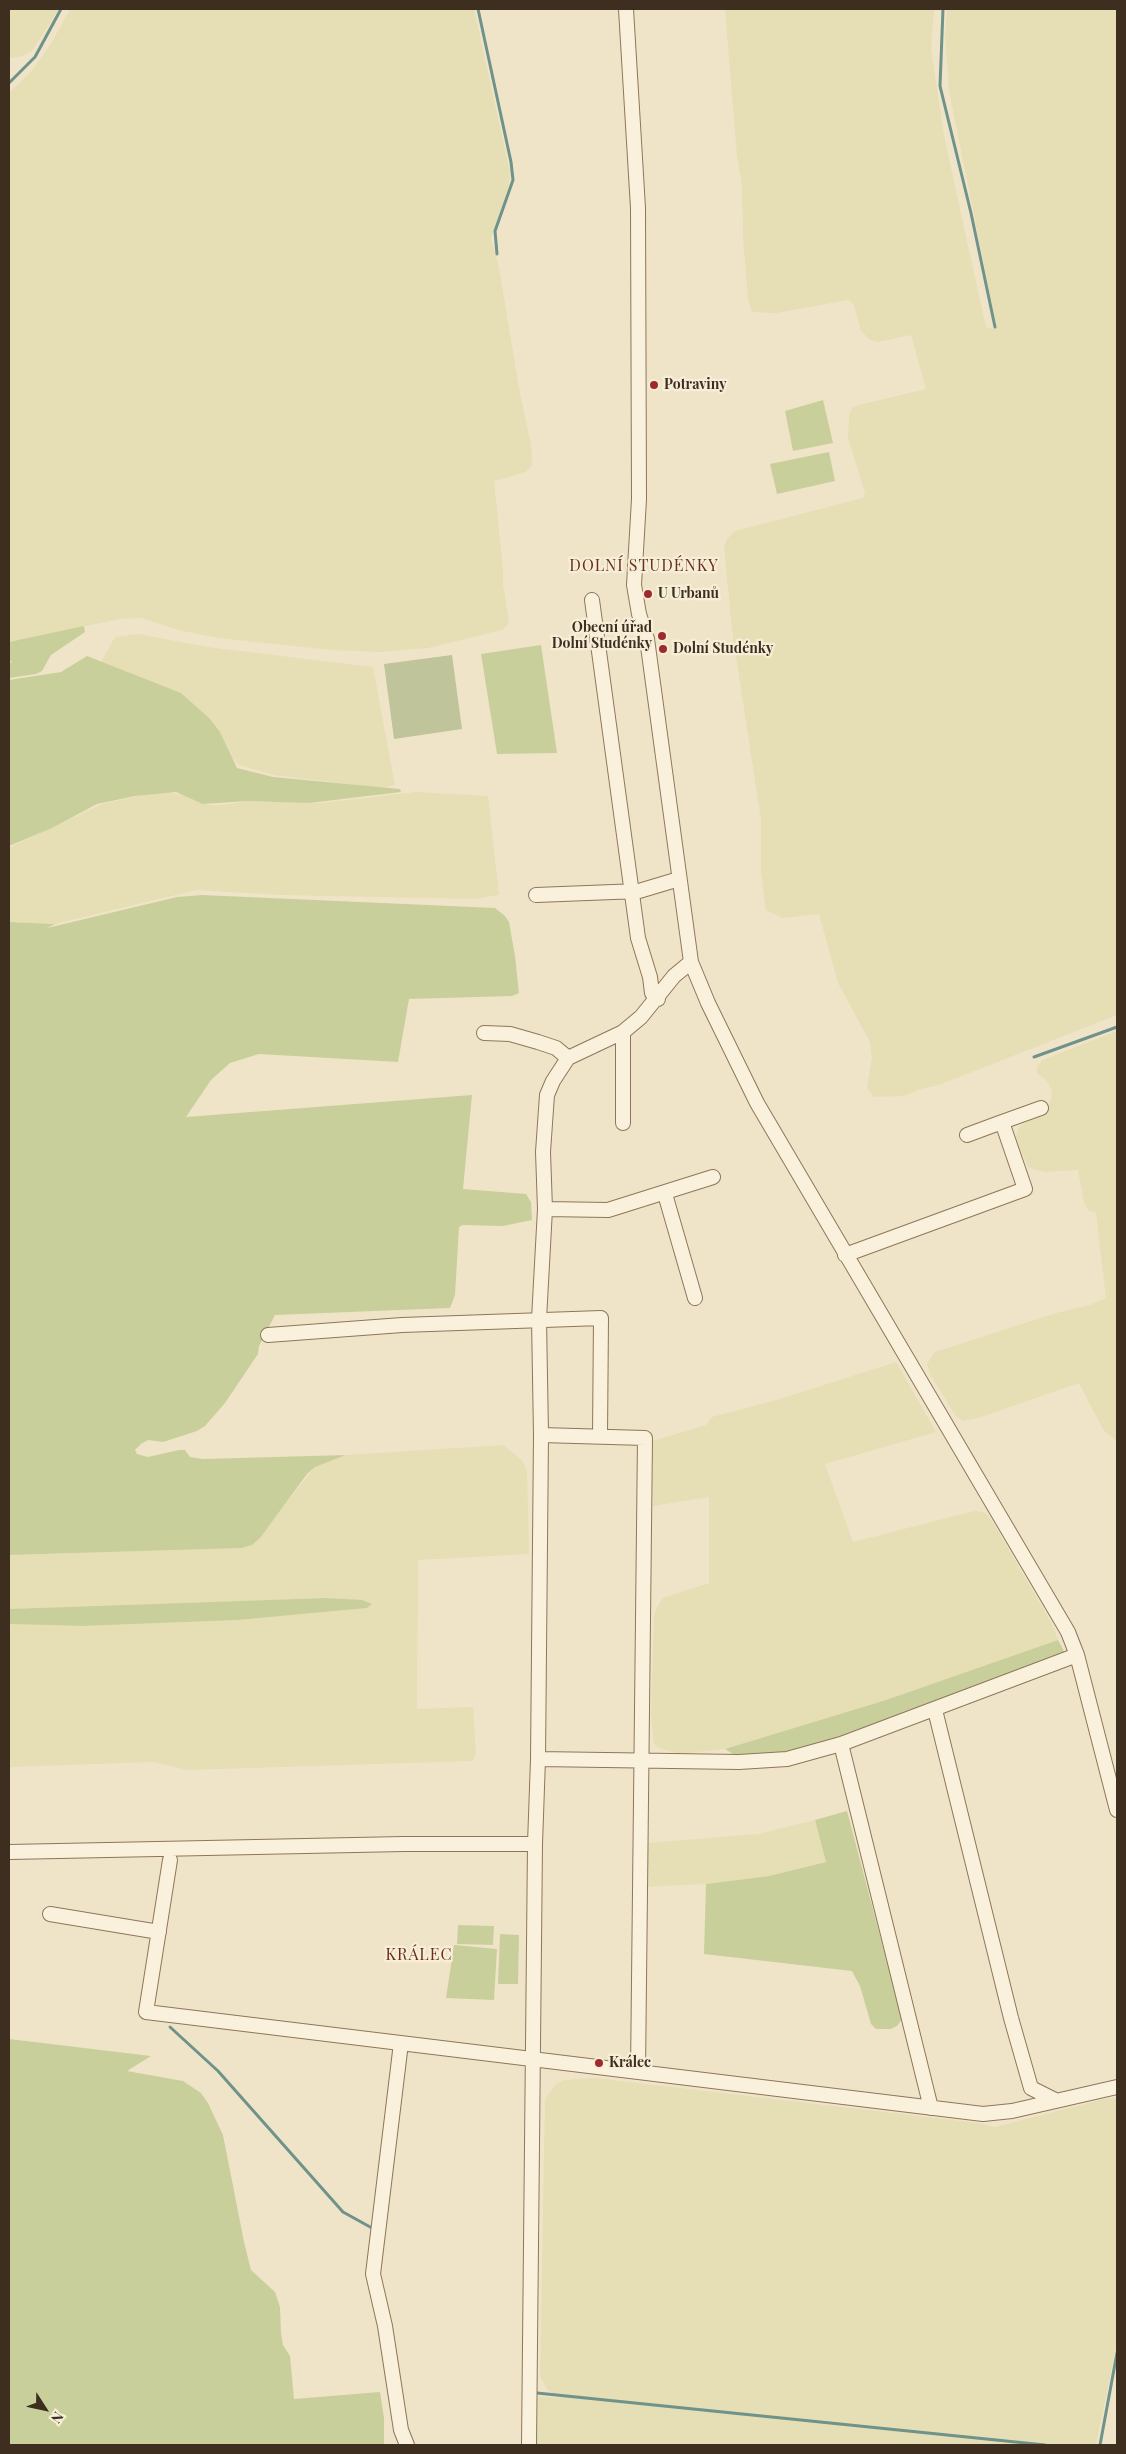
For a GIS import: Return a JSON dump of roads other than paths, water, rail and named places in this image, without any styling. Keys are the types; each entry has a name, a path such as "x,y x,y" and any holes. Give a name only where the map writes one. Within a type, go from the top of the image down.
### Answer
{"street":[{"path":"626,9 638,208 639,491 634,585 638,614 647,639 691,962 708,1003 757,1103 1068,1632 1077,1655 1117,1810"},
{"path":"592,600 638,938 650,977 652,994 658,999"},
{"path":"536,895 631,892 650,889 679,879"},
{"path":"529,2445 541,1435 539,1319 545,1209 543,1152 547,1096 553,1081 568,1058 623,1032 658,999 674,976 691,962"},
{"path":"623,1032 623,1123"},
{"path":"484,1033 510,1034 538,1042 556,1048 568,1058"},
{"path":"967,1135 1041,1108"},
{"path":"845,1255 1025,1189 1002,1122"},
{"path":"545,1209 608,1210 665,1194 713,1177"},
{"path":"665,1194 695,1298"},
{"path":"268,1335 539,1319 601,1318 600,1436"},
{"path":"541,1435 645,1438 638,2071"},
{"path":"538,1759 739,1762 787,1759 840,1744 935,1710 1077,1655"},
{"path":"935,1710 1011,2018 1031,2088 1055,2100"},
{"path":"840,1744 931,2108"},
{"path":"9,1852 404,1844 535,1844"},
{"path":"170,1860 146,2012 535,2061 638,2071 983,2114 1012,2111 1117,2087"},
{"path":"50,1914 159,1932"},
{"path":"401,2043 373,2274 385,2326 401,2430 407,2445"}],"waterway":[{"path":"9,83 35,57 61,9"},
{"path":"478,9 511,162 513,180 495,231 497,254"},
{"path":"943,9 940,86 971,213 995,327"},
{"path":"1034,1057 1117,1027"},
{"path":"170,2027 218,2071 343,2212 372,2228"},
{"path":"1100,2445 1117,2353"},
{"path":"537,2393 1045,2445"}],"place":[{"name":"Potraviny","path":"654,385"},
{"name":"U Urbanů","path":"648,594"},
{"name":"Obecní úřad Dolní Studénky","path":"662,636"},
{"name":"Dolní Studénky","path":"663,649"},
{"name":"Králec","path":"599,2063"}],"district":[{"name":"DOLNÍ STUDÉNKY","path":"644,566"},
{"name":"KRÁLEC","path":"419,1955"}]}
